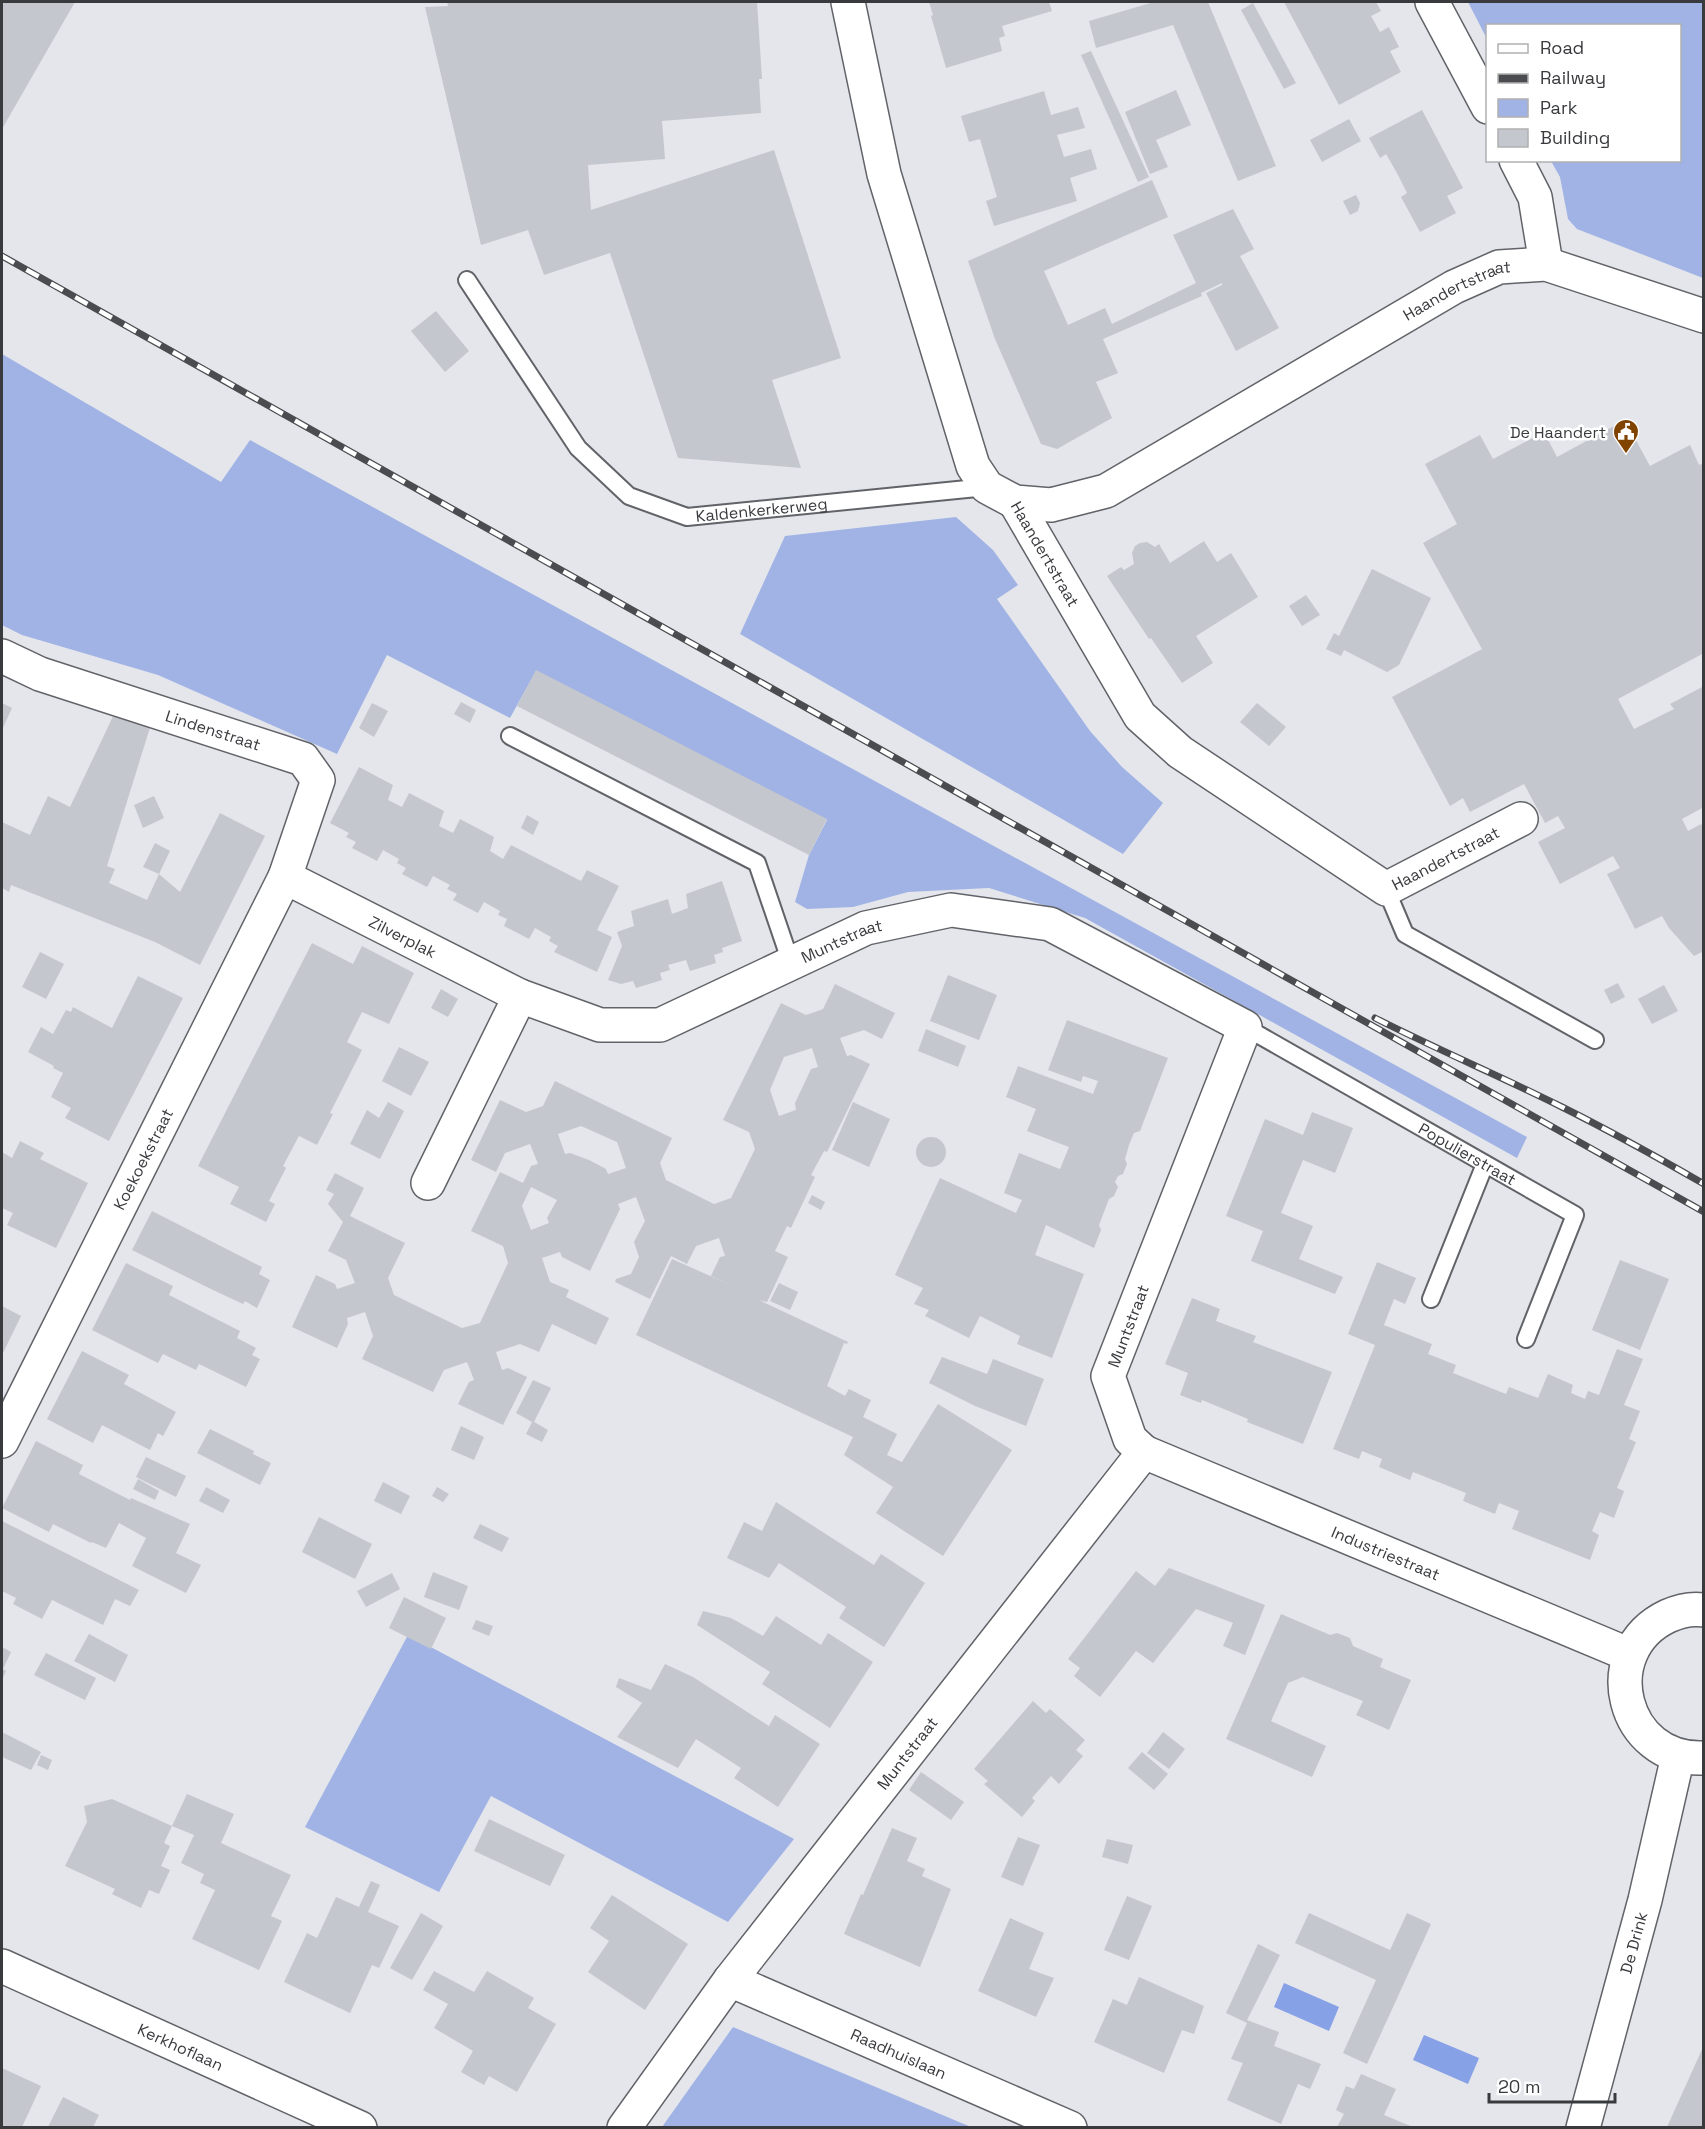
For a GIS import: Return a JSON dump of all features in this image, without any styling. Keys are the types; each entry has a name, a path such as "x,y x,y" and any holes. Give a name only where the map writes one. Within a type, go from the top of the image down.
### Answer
{"street":[{"path":"848,2 884,174 973,466 987,487 1015,502"},
{"path":"1432,2 1486,103"},
{"path":"1517,162 1535,197 1546,264"},
{"name":"Haandertstraat","path":"1015,502 1050,505 1106,491 1454,287 1499,267 1546,264 1704,316"},
{"name":"Haandertstraat","path":"1639,296 1704,332"},
{"name":"Haandertstraat","path":"1015,502 1140,716 1180,752 1386,890 1521,819"},
{"name":"Lindenstraat","path":"2,656 40,674 303,759 318,780 285,877"},
{"name":"Zilverplak","path":"285,877 520,996 600,1025 660,1024"},
{"name":"Koekoekstraat","path":"2,1441 285,877"},
{"name":"Muntstraat","path":"624,2127 730,1980 1143,1452 1130,1439 1108,1376 1245,1027 1050,924 951,910 866,928 660,1024"},
{"path":"428,1183 520,996"},
{"name":"Industriestraat","path":"1143,1452 1630,1654"},
{"path":"1691,1757 1661,1749 1647,1737 1633,1720 1625,1698 1624,1676 1630,1654 1643,1635 1660,1620 1702,1601"},
{"name":"De Drink","path":"1583,2127 1645,1900 1691,1757"},
{"name":"Kerkhoflaan","path":"2,1966 360,2127"},
{"name":"Raadhuislaan","path":"730,1980 1070,2127"}],"lane":[{"name":"Kaldenkerkerweg","path":"467,280 579,448 629,496 687,517 987,487"},
{"path":"510,736 757,863 791,963"},
{"path":"1386,890 1405,934 1595,1040"},
{"name":"Populierstraat","path":"1245,1027 1575,1215 1526,1339"},
{"path":"1431,1299 1485,1164"}],"green space":[{"path":"1468,2 1703,2 1703,278 1577,229 1568,219 1560,177 1552,162 1681,162 1681,24 1486,24 1486,37"},
{"path":"2,354 221,482 250,440 1527,1137 1517,1158 1085,918 989,888 908,892 853,907 807,909 795,902 809,855 827,820 536,671 510,718 387,655 337,754 158,675 22,635 2,625"},
{"path":"956,517 993,550 1018,585 997,599 1090,731 1122,767 1163,803 1123,854 740,634 785,536"},
{"path":"408,1635 794,1839 728,1922 491,1796 439,1892 305,1827"},
{"path":"733,2027 971,2127 662,2127"}],"shaded area":[{"path":"1284,1983 1339,2007 1329,2031 1274,2007"},
{"path":"1424,2035 1479,2058 1468,2084 1413,2060"}],"building":[{"path":"2,2 75,2 2,129"},
{"path":"447,2 757,2 762,79 759,79 761,113 662,121 665,159 588,165 591,210 774,150 841,358 772,380 801,468 678,458 610,253 544,275 528,230 481,245 425,7 448,6"},
{"path":"929,2 1049,2 1052,11 1002,26 1005,36 999,38 1002,51 946,68"},
{"path":"1154,2 1208,2 1276,166 1238,181 1173,25 1096,48 1089,21"},
{"path":"1284,2 1376,2 1381,11 1371,16 1380,32 1389,27 1399,47 1390,51 1401,72 1339,105"},
{"path":"1253,3 1296,83 1284,89 1241,10"},
{"path":"1091,51 1149,177 1138,182 1081,55"},
{"path":"1176,90 1191,125 1156,140 1168,167 1150,174 1125,112"},
{"path":"1044,91 1051,115 1078,107 1085,128 1057,135 1064,157 1091,149 1097,169 1070,178 1077,201 994,226 986,201 997,197 980,139 969,142 961,116"},
{"path":"1422,110 1463,188 1447,196 1456,213 1420,232 1401,197 1407,193 1397,173 1386,154 1380,158 1369,138"},
{"path":"1349,119 1361,141 1322,162 1310,140"},
{"path":"1152,180 1168,217 1044,271 1068,325 1105,308 1112,324 1196,283 1173,235 1233,209 1254,249 1240,256 1279,328 1236,351 1206,293 1222,283 1201,293 1202,296 1103,339 1118,373 1096,382 1112,418 1057,449 1041,444 995,339 968,261"},
{"path":"1356,195 1360,203 1358,211 1350,215 1343,201"},
{"path":"436,311 469,351 445,372 411,331"},
{"path":"1625,420 1650,466 1690,445 1699,465 1704,463 1704,653 1618,699 1634,729 1674,709 1670,704 1704,686 1704,739 1702,739 1704,807 1682,819 1688,831 1701,824 1704,829 1704,951 1694,956 1669,928 1662,916 1635,929 1607,874 1620,868 1613,856 1560,884 1538,842 1565,828 1558,816 1545,823 1524,784 1470,812 1463,798 1450,806 1392,697 1482,649 1423,543 1457,524 1425,464 1480,435 1493,459 1544,432 1557,457"},
{"path":"1204,541 1217,562 1231,553 1258,597 1196,636 1213,663 1182,683 1107,576 1121,567 1124,570 1134,564 1132,553 1135,546 1140,543 1147,542 1155,547 1159,544 1170,563"},
{"path":"1372,569 1431,598 1399,665 1387,672 1344,650 1341,656 1326,649 1334,633 1339,636"},
{"path":"1306,595 1320,615 1302,626 1289,606"},
{"path":"536,670 827,819 809,855 517,706"},
{"path":"461,702 476,710 470,723 454,714"},
{"path":"2,703 12,708 2,730"},
{"path":"372,703 388,711 374,737 359,728"},
{"path":"1257,703 1286,727 1269,746 1240,722"},
{"path":"116,710 152,721 107,866 115,869 109,883 147,900 159,874 180,892 220,813 265,836 200,965 155,942 11,885 9,892 2,888 2,822 30,835 48,796 70,807"},
{"path":"359,767 393,785 388,800 402,807 409,793 444,811 439,826 453,833 460,819 494,837 490,851 503,859 511,845 581,881 587,870 619,886 597,930 612,937 597,972 554,952 558,946 549,941 551,937 535,928 529,939 504,926 507,919 498,915 500,911 484,902 478,913 453,900 457,894 447,889 450,885 433,876 427,887 402,874 406,868 397,863 399,859 383,850 377,861 352,848 356,842 346,837 349,833 330,823"},
{"path":"154,796 164,818 143,828 134,805"},
{"path":"527,815 539,822 533,835 521,828"},
{"path":"155,843 170,851 159,874 143,867"},
{"path":"722,881 742,941 722,948 723,952 714,955 716,963 690,971 686,960 668,965 670,970 660,973 662,980 636,988 633,981 621,984 608,980 622,946 617,932 634,926 631,911 668,899 672,914 688,908 686,894"},
{"path":"312,943 353,964 362,946 414,973 389,1024 362,1012 347,1042 362,1050 330,1113 333,1114 317,1145 299,1136 283,1166 286,1168 269,1201 275,1204 266,1222 230,1204 239,1187 198,1166"},
{"path":"40,952 64,964 46,999 22,987"},
{"path":"948,975 997,995 979,1040 930,1021"},
{"path":"138,976 183,998 109,1141 65,1118 71,1108 51,1097 63,1073 28,1052 41,1027 53,1034 66,1010 71,1012 73,1007 112,1028"},
{"path":"1618,983 1625,997 1611,1004 1604,990"},
{"path":"835,984 895,1013 882,1039 864,1030 840,1038 847,1056 851,1055 870,1064 827,1152 824,1151 811,1175 815,1177 791,1228 787,1226 775,1251 788,1257 767,1302 759,1300 848,1342 844,1343 827,1386 845,1396 849,1389 871,1400 863,1417 897,1434 887,1455 902,1462 938,1404 1012,1450 943,1556 876,1513 893,1487 844,1455 853,1437 636,1335 672,1259 735,1287 711,1276 720,1257 725,1256 719,1238 696,1246 687,1264 671,1256 650,1299 615,1282 616,1279 631,1274 639,1257 634,1242 645,1221 636,1197 618,1204 620,1209 590,1271 562,1257 560,1252 542,1258 550,1282 569,1290 566,1297 609,1318 596,1345 552,1324 539,1352 520,1344 496,1352 502,1370 508,1368 527,1377 503,1425 458,1404 469,1382 474,1380 467,1362 444,1370 433,1392 362,1359 373,1336 365,1312 347,1318 348,1324 337,1348 292,1327 316,1275 335,1284 337,1289 355,1283 346,1260 328,1251 343,1222 328,1204 334,1194 326,1190 335,1173 364,1188 350,1216 405,1243 388,1278 394,1295 462,1328 480,1323 508,1263 503,1246 471,1231 500,1172 523,1183 531,1166 538,1164 530,1144 505,1153 496,1172 471,1160 500,1100 526,1112 543,1106 555,1081 672,1138 660,1163 666,1180 714,1204 731,1198 755,1149 749,1132 723,1120 781,1003 806,1015 823,1009","holes":["812,1048 818,1067 811,1069 795,1103 796,1110 779,1116 770,1090 784,1057","581,1126 617,1142 626,1168 608,1174 606,1169 589,1160 570,1153 565,1154 558,1134","531,1187 557,1200 547,1218 549,1223 531,1230 522,1206"]},
{"path":"1664,985 1678,1011 1652,1024 1638,999"},
{"path":"441,989 458,999 448,1017 431,1008"},
{"path":"1067,1020 1168,1058 1140,1131 1134,1133 1129,1145 1125,1159 1127,1164 1123,1174 1118,1176 1115,1182 1118,1187 1114,1196 1109,1199 1099,1225 1101,1230 1094,1248 1046,1225 1035,1255 1084,1274 1052,1358 1017,1344 1020,1336 980,1316 969,1338 925,1316 929,1310 914,1304 923,1288 895,1275 940,1178 1016,1213 1022,1200 1004,1193 1019,1153 1060,1169 1069,1147 1027,1131 1036,1109 1006,1097 1018,1066 1093,1094 1098,1081 1083,1076 1081,1082 1048,1070"},
{"path":"926,1029 966,1046 958,1067 918,1051"},
{"path":"399,1047 429,1062 411,1096 382,1081"},
{"path":"388,1102 404,1111 380,1159 350,1144 367,1110 379,1118"},
{"path":"853,1102 890,1119 869,1167 832,1150"},
{"path":"1312,1112 1353,1128 1335,1173 1303,1160 1281,1213 1313,1226 1299,1259 1343,1277 1335,1294 1251,1261 1263,1231 1226,1216 1265,1119 1303,1135"},
{"path":"931,1137 942,1141 946,1152 942,1163 931,1167 920,1163 916,1152 920,1141"},
{"path":"20,1141 44,1153 40,1159 88,1183 56,1248 7,1225 13,1213 2,1208 2,1152 12,1158"},
{"path":"812,1195 825,1202 821,1210 808,1203"},
{"path":"152,1211 262,1267 259,1274 270,1280 257,1308 245,1301 243,1304 132,1250"},
{"path":"1620,1260 1669,1279 1640,1350 1592,1330"},
{"path":"1377,1262 1416,1278 1405,1304 1394,1299 1384,1325 1432,1344 1428,1354 1456,1365 1453,1373 1506,1394 1509,1387 1538,1398 1548,1374 1573,1385 1571,1393 1585,1399 1588,1391 1599,1395 1617,1349 1643,1359 1624,1405 1640,1411 1629,1439 1636,1442 1617,1488 1624,1491 1614,1518 1600,1512 1592,1531 1599,1535 1590,1560 1512,1529 1519,1511 1499,1503 1495,1514 1463,1501 1466,1493 1413,1472 1410,1480 1379,1467 1382,1459 1362,1451 1359,1459 1333,1449 1375,1345 1348,1334"},
{"path":"126,1263 173,1286 169,1295 240,1331 237,1338 256,1348 252,1355 260,1359 246,1387 199,1364 196,1370 163,1354 158,1363 92,1330"},
{"path":"779,1283 798,1292 790,1310 770,1301"},
{"path":"1192,1298 1220,1309 1216,1321 1256,1336 1253,1342 1332,1372 1303,1444 1247,1422 1248,1419 1202,1400 1201,1403 1180,1395 1188,1373 1165,1364"},
{"path":"2,1306 21,1316 2,1355"},
{"path":"82,1351 129,1375 124,1384 176,1412 163,1436 158,1433 150,1450 102,1425 93,1443 47,1419"},
{"path":"942,1357 987,1374 993,1359 1044,1379 1026,1426 975,1406 929,1383"},
{"path":"533,1380 551,1388 534,1422 548,1430 542,1442 526,1434 532,1422 516,1413"},
{"path":"461,1426 484,1437 474,1460 451,1450"},
{"path":"210,1429 254,1451 253,1454 271,1463 260,1485 197,1453"},
{"path":"36,1441 83,1465 79,1474 130,1500 131,1498 190,1524 176,1553 201,1565 186,1593 132,1566 146,1538 119,1523 106,1548 53,1524 49,1532 2,1508"},
{"path":"146,1457 186,1476 176,1497 136,1477"},
{"path":"138,1479 159,1491 155,1500 133,1489"},
{"path":"383,1482 410,1496 401,1514 374,1501"},
{"path":"206,1487 230,1500 223,1513 199,1501"},
{"path":"437,1487 449,1494 443,1502 432,1496"},
{"path":"776,1502 874,1565 881,1554 925,1583 884,1647 839,1618 846,1607 779,1563 769,1578 727,1558 744,1522 762,1531"},
{"path":"319,1517 372,1544 355,1579 302,1552"},
{"path":"2,1521 139,1590 130,1606 115,1599 103,1625 52,1600 42,1619 13,1604 16,1598 2,1591"},
{"path":"480,1524 509,1538 502,1552 473,1538"},
{"path":"1169,1568 1265,1605 1245,1655 1223,1646 1233,1623 1196,1609 1153,1663 1136,1651 1100,1697 1074,1676 1080,1668 1068,1659 1136,1571 1155,1586"},
{"path":"433,1572 468,1586 459,1610 424,1597"},
{"path":"392,1573 400,1589 366,1607 357,1591"},
{"path":"404,1597 446,1618 431,1649 389,1628"},
{"path":"703,1611 731,1618 763,1636 776,1616 821,1645 828,1633 873,1662 830,1728 762,1684 770,1672 697,1625"},
{"path":"1281,1614 1330,1635 1337,1633 1350,1638 1353,1646 1383,1659 1380,1667 1411,1680 1389,1730 1356,1715 1363,1701 1303,1677 1288,1683 1271,1721 1326,1746 1312,1777 1226,1739"},
{"path":"476,1620 493,1626 489,1636 472,1629"},
{"path":"89,1634 128,1655 115,1682 74,1661"},
{"path":"2,1647 11,1652 3,1669 6,1671 2,1680"},
{"path":"46,1653 96,1678 85,1700 34,1675"},
{"path":"665,1664 693,1677 769,1726 775,1715 820,1744 778,1807 734,1778 741,1768 696,1739 678,1768 617,1737 642,1703 616,1687 619,1678 651,1690"},
{"path":"1033,1701 1046,1713 1050,1709 1085,1740 1076,1750 1083,1756 1059,1784 1051,1776 1032,1798 1035,1801 1022,1817 984,1784 988,1781 974,1769"},
{"path":"2,1732 41,1752 31,1770 2,1757"},
{"path":"1163,1732 1185,1749 1169,1769 1147,1753"},
{"path":"1142,1752 1168,1774 1154,1790 1128,1768"},
{"path":"41,1755 52,1760 48,1770 37,1765"},
{"path":"921,1772 964,1802 951,1820 909,1790"},
{"path":"187,1794 234,1814 221,1843 291,1875 271,1916 282,1921 259,1970 192,1939 215,1890 200,1883 204,1874 181,1863 194,1835 172,1826"},
{"path":"112,1799 172,1826 164,1843 170,1846 161,1866 170,1870 159,1894 149,1890 141,1908 112,1894 115,1889 65,1866 87,1822 84,1806"},
{"path":"489,1819 565,1855 550,1886 474,1851"},
{"path":"892,1828 917,1838 907,1861 925,1869 922,1876 951,1889 920,1967 844,1934"},
{"path":"1018,1837 1040,1845 1023,1886 1001,1877"},
{"path":"1107,1839 1133,1845 1128,1864 1102,1857"},
{"path":"371,1881 380,1885 368,1912 399,1926 379,1968 372,1965 350,2013 284,1982 307,1933 317,1938 336,1897 359,1907"},
{"path":"612,1895 688,1944 645,2010 588,1972 609,1941 590,1928"},
{"path":"1127,1896 1152,1906 1129,1960 1104,1950"},
{"path":"421,1913 443,1926 412,1980 390,1968"},
{"path":"1309,1913 1390,1950 1407,1913 1431,1924 1367,2064 1343,2053 1376,1980 1295,1943"},
{"path":"1010,1918 1044,1933 1029,1969 1054,1978 1036,2017 978,1991"},
{"path":"1258,1944 1280,1955 1247,2020 1279,2032 1274,2046 1321,2064 1310,2089 1298,2084 1281,2124 1227,2100 1243,2063 1231,2059 1247,2023 1226,2013"},
{"path":"434,1971 474,1992 487,1971 534,1998 528,2008 556,2024 517,2092 489,2076 484,2085 461,2072 473,2051 434,2028 448,2004 423,1990"},
{"path":"1139,1977 1204,2006 1194,2034 1182,2030 1164,2073 1094,2042 1113,1999 1127,2005"},
{"path":"1704,2045 1704,2127 1667,2127"},
{"path":"2,2068 41,2086 22,2127 2,2127"},
{"path":"1361,2074 1396,2089 1384,2115 1413,2127 1337,2127 1344,2114 1336,2110 1346,2086 1354,2089"},
{"path":"63,2097 99,2115 93,2127 48,2127"}],"railway":[{"path":"2,256 1704,1212"},
{"path":"1375,1018 1562,1107 1704,1184"}],"place":[{"name":"De Haandert","path":"1626,455"}]}
